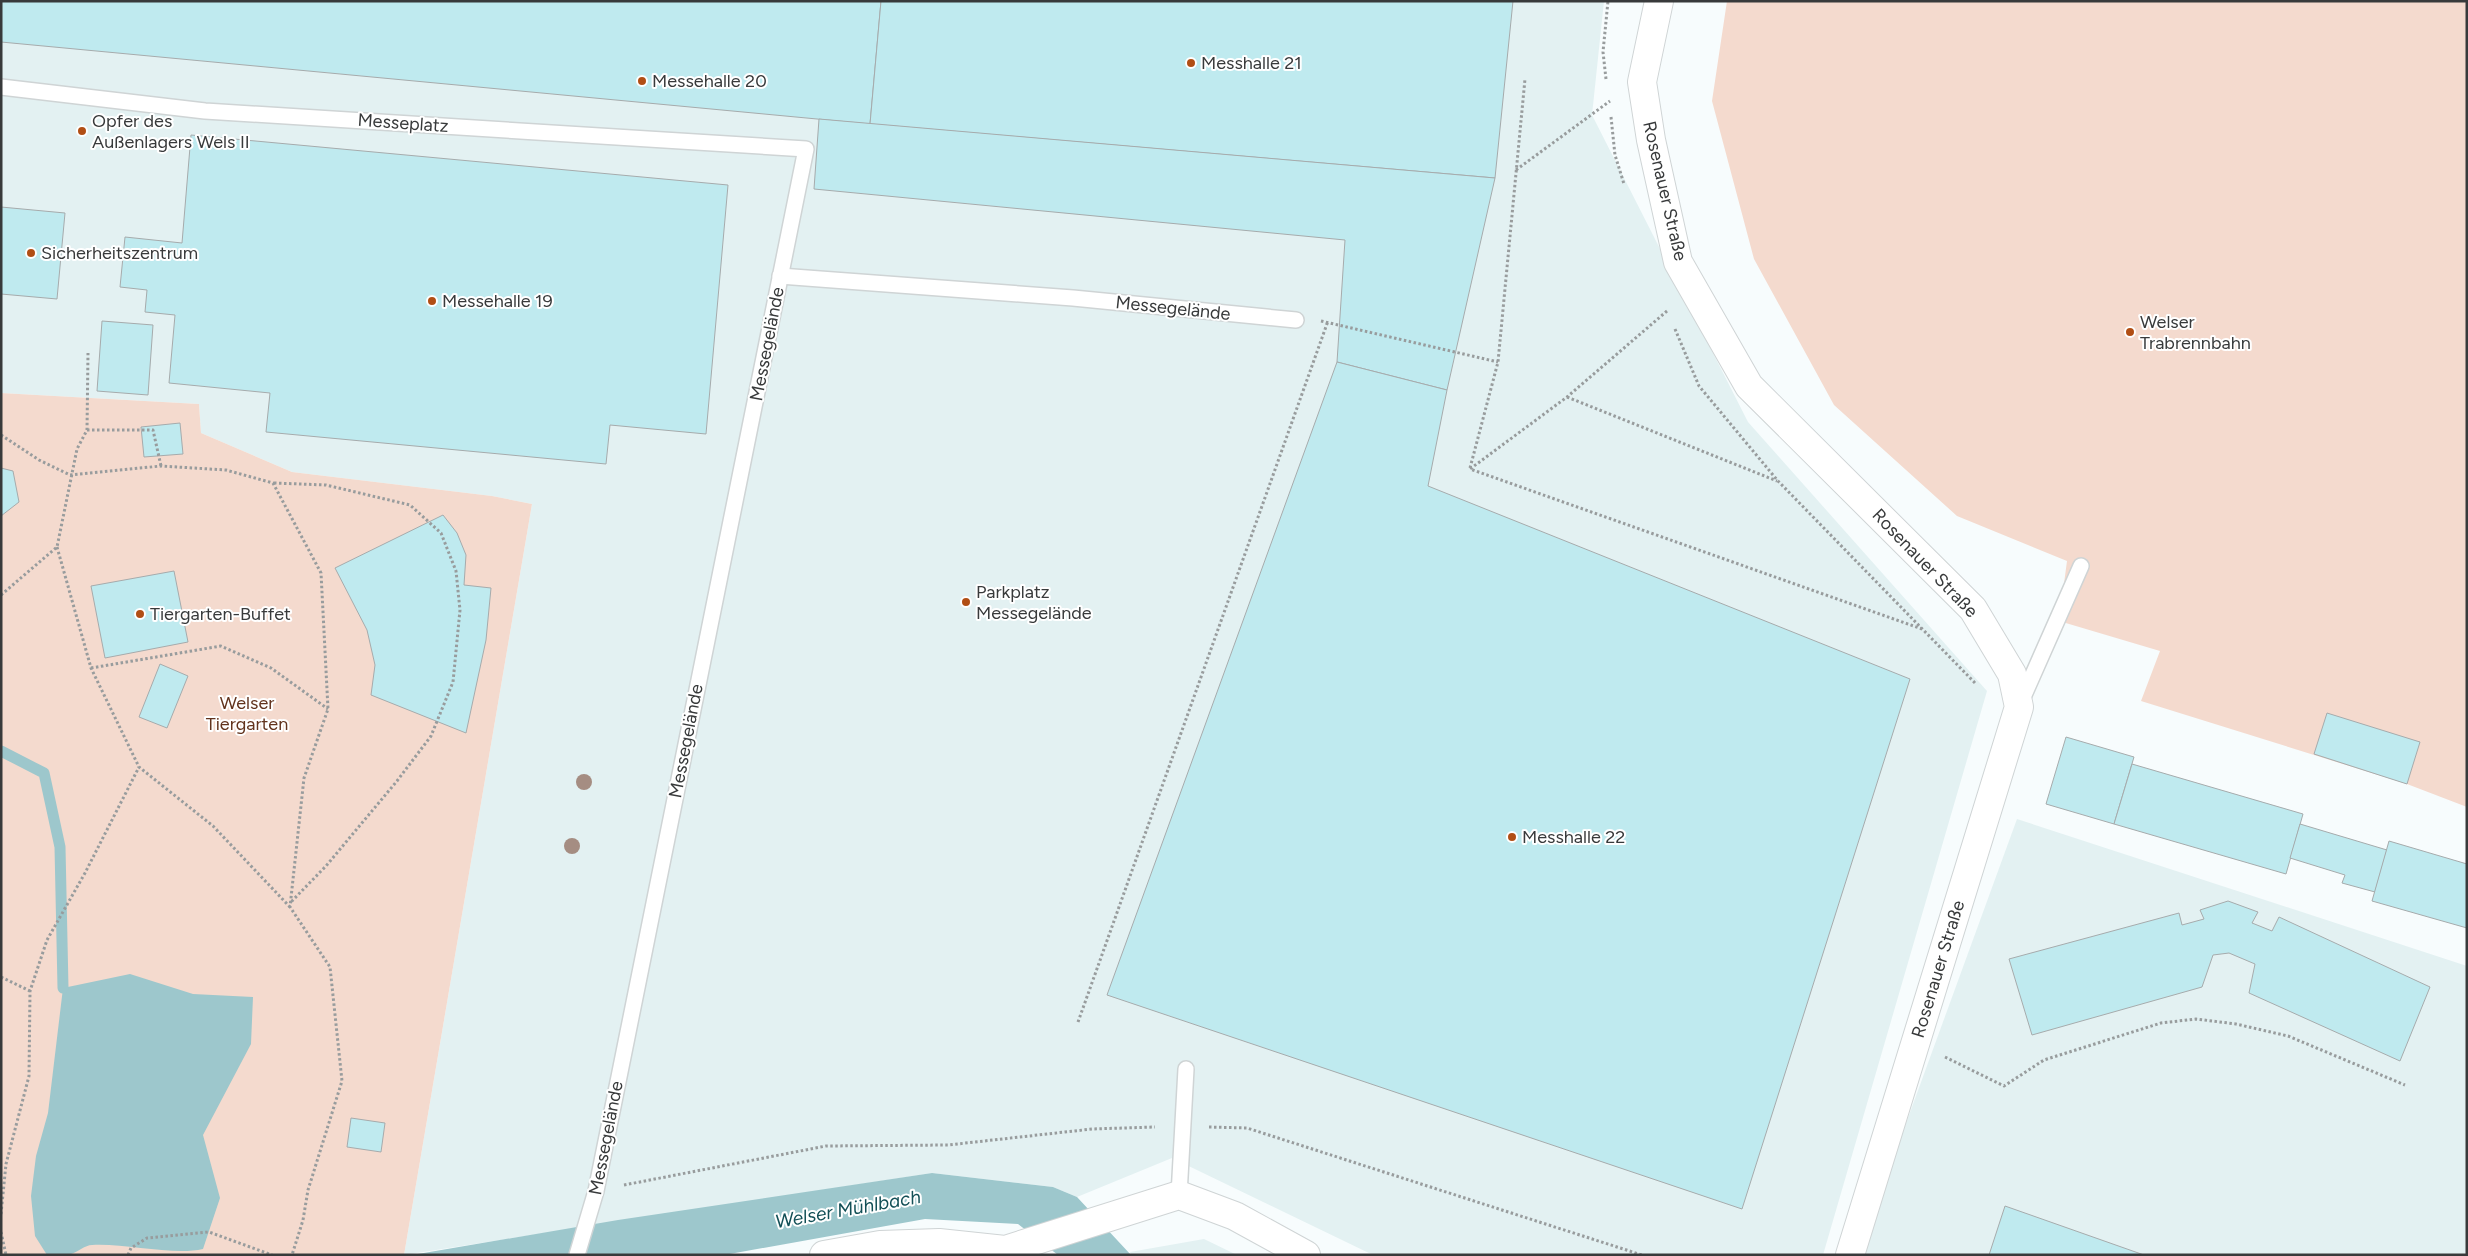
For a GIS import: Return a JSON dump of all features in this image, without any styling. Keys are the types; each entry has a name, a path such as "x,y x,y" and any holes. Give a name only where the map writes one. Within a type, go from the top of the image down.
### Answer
{"street":[{"name":"Rosenauer Straße","path":"1659,1 1642,82 1651,140 1678,262 1749,386 1973,609 2012,674 2019,707 1850,1255"},
{"path":"824,1255 880,1245 929,1243 1005,1250 1179,1195 1235,1216 1306,1255"}],"lane":[{"name":"Messeplatz","path":"1,87 205,111 806,149"},
{"name":"Messegelände","path":"577,1255 596,1191 806,149"},
{"name":"Messegelände","path":"780,276 1074,298 1296,320"},
{"path":"2019,707 2081,566"},
{"path":"1179,1195 1186,1069"}],"path":[{"path":"1607,86 1603,52 1608,1"},
{"path":"1470,469 1498,362 1525,80"},
{"path":"1516,171 1609,102 1642,82"},
{"path":"1608,94 1615,155 1626,192"},
{"path":"1663,302 1670,319"},
{"path":"1470,469 1567,397 1667,311"},
{"path":"1296,320 1328,321 1498,362"},
{"path":"1078,1022 1328,321"},
{"path":"1674,328 1699,386 1778,481 1979,687"},
{"path":"88,353 87,430 77,449 70,476 57,547 90,668 139,767 213,826 290,904 330,966 342,1081 308,1190 292,1255"},
{"path":"1567,397 1778,481"},
{"path":"87,430 153,430 161,466"},
{"path":"1,435 39,460 70,476 161,466 226,470 273,483 326,485 410,505 441,533 456,571 460,610 453,682 431,736 397,781 326,866 290,904"},
{"path":"1470,469 1925,630"},
{"path":"273,483 321,573 328,709 304,778 290,904"},
{"path":"1,595 57,547"},
{"path":"90,668 221,646 271,668 328,709"},
{"path":"1,1214 6,1164 29,1076 30,991 47,940 85,873 139,767"},
{"path":"1,977 30,991"},
{"path":"1916,1043 2004,1086 2044,1060 2161,1023 2196,1019 2236,1024 2288,1036 2405,1085"},
{"path":"596,1191 826,1146 948,1145 1092,1129 1182,1126 1247,1128 1642,1255"},
{"path":"1,1232 6,1255"},
{"path":"128,1255 131,1248 147,1238 209,1232 272,1255"}],"shaded area":[{"path":"1,1 1604,1 1592,115 1748,422 1987,691 1823,1255 1373,1255 1172,1158 1077,1197 1053,1187 932,1173 404,1255 532,504 492,496 292,472 201,433 199,404 1,393"},
{"path":"2017,819 2467,966 2467,1255 1858,1255"},
{"path":"1204,1239 1237,1255 1131,1255 1130,1252"}],"green space":[{"name":"Welser Trabrennbahn","path":"1727,1 2467,1 2467,807 2407,784 2141,701 2160,651 2059,621 2067,561 1957,516 1834,405 1754,259 1712,101"},
{"name":"Welser Tiergarten","path":"1,393 199,404 201,433 292,472 492,496 532,504 404,1255 1,1255"}],"water":[{"path":"130,974 193,994 253,997 251,1044 203,1135 220,1198 203,1249 178,1251 92,1245 68,1255 47,1255 35,1236 31,1196 36,1156 48,1113 63,988"},
{"name":"Welser Mühlbach","path":"932,1173 1053,1187 1077,1197 1131,1255 1058,1255 1018,1224 925,1219 724,1255 412,1255 618,1220"}],"building":[{"name":"Messehalle 20","path":"1,1 881,1 870,124 1,42"},
{"name":"Messhalle 21","path":"881,1 1513,1 1495,178 870,124"},
{"path":"819,119 1495,178 1447,390 1337,362 1345,240 814,189"},
{"name":"Messehalle 19","path":"191,135 728,185 706,434 610,425 606,464 266,432 270,393 169,383 175,315 145,312 147,290 120,287 125,237 182,243"},
{"name":"Sicherheitszentrum","path":"1,207 65,213 57,299 1,294"},
{"path":"102,321 153,325 148,395 97,391"},
{"name":"Messhalle 22","path":"1337,362 1447,390 1428,486 1910,679 1742,1209 1107,995"},
{"path":"180,423 183,454 144,457 141,427"},
{"path":"1,468 13,471 19,502 1,516"},
{"path":"443,515 457,533 466,555 464,585 491,588 486,640 466,733 371,695 375,665 367,630 335,568"},
{"name":"Tiergarten-Buffet","path":"174,571 188,642 105,658 91,586"},
{"path":"160,664 188,676 167,728 139,717"},
{"path":"2327,713 2420,742 2407,784 2314,754"},
{"path":"2066,737 2134,757 2114,824 2046,804"},
{"path":"2132,764 2303,814 2286,874 2114,824"},
{"path":"2300,824 2387,850 2375,892 2342,883 2345,875 2290,858"},
{"path":"2389,841 2467,864 2467,928 2372,901"},
{"path":"2228,901 2258,912 2252,923 2272,931 2279,917 2430,987 2400,1061 2249,993 2255,964 2229,953 2213,955 2202,987 2032,1035 2009,959 2179,913 2182,925 2204,919 2200,910"},
{"path":"351,1118 385,1123 381,1152 347,1147"},
{"path":"2005,1206 2144,1255 1989,1255"}],"waterway":[{"path":"1,751 44,773 60,847 63,988"}],"place":[{"name":"Messhalle 21","path":"1191,63"},
{"name":"Messehalle 20","path":"642,81"},
{"name":"Opfer des Außenlagers Wels II","path":"82,131"},
{"name":"Sicherheitszentrum","path":"31,253"},
{"name":"Messehalle 19","path":"432,301"},
{"name":"Welser Trabrennbahn","path":"2130,332"},
{"name":"Parkplatz Messegelände","path":"966,602"},
{"name":"Tiergarten-Buffet","path":"140,614"},
{"name":"Messhalle 22","path":"1512,837"}]}
